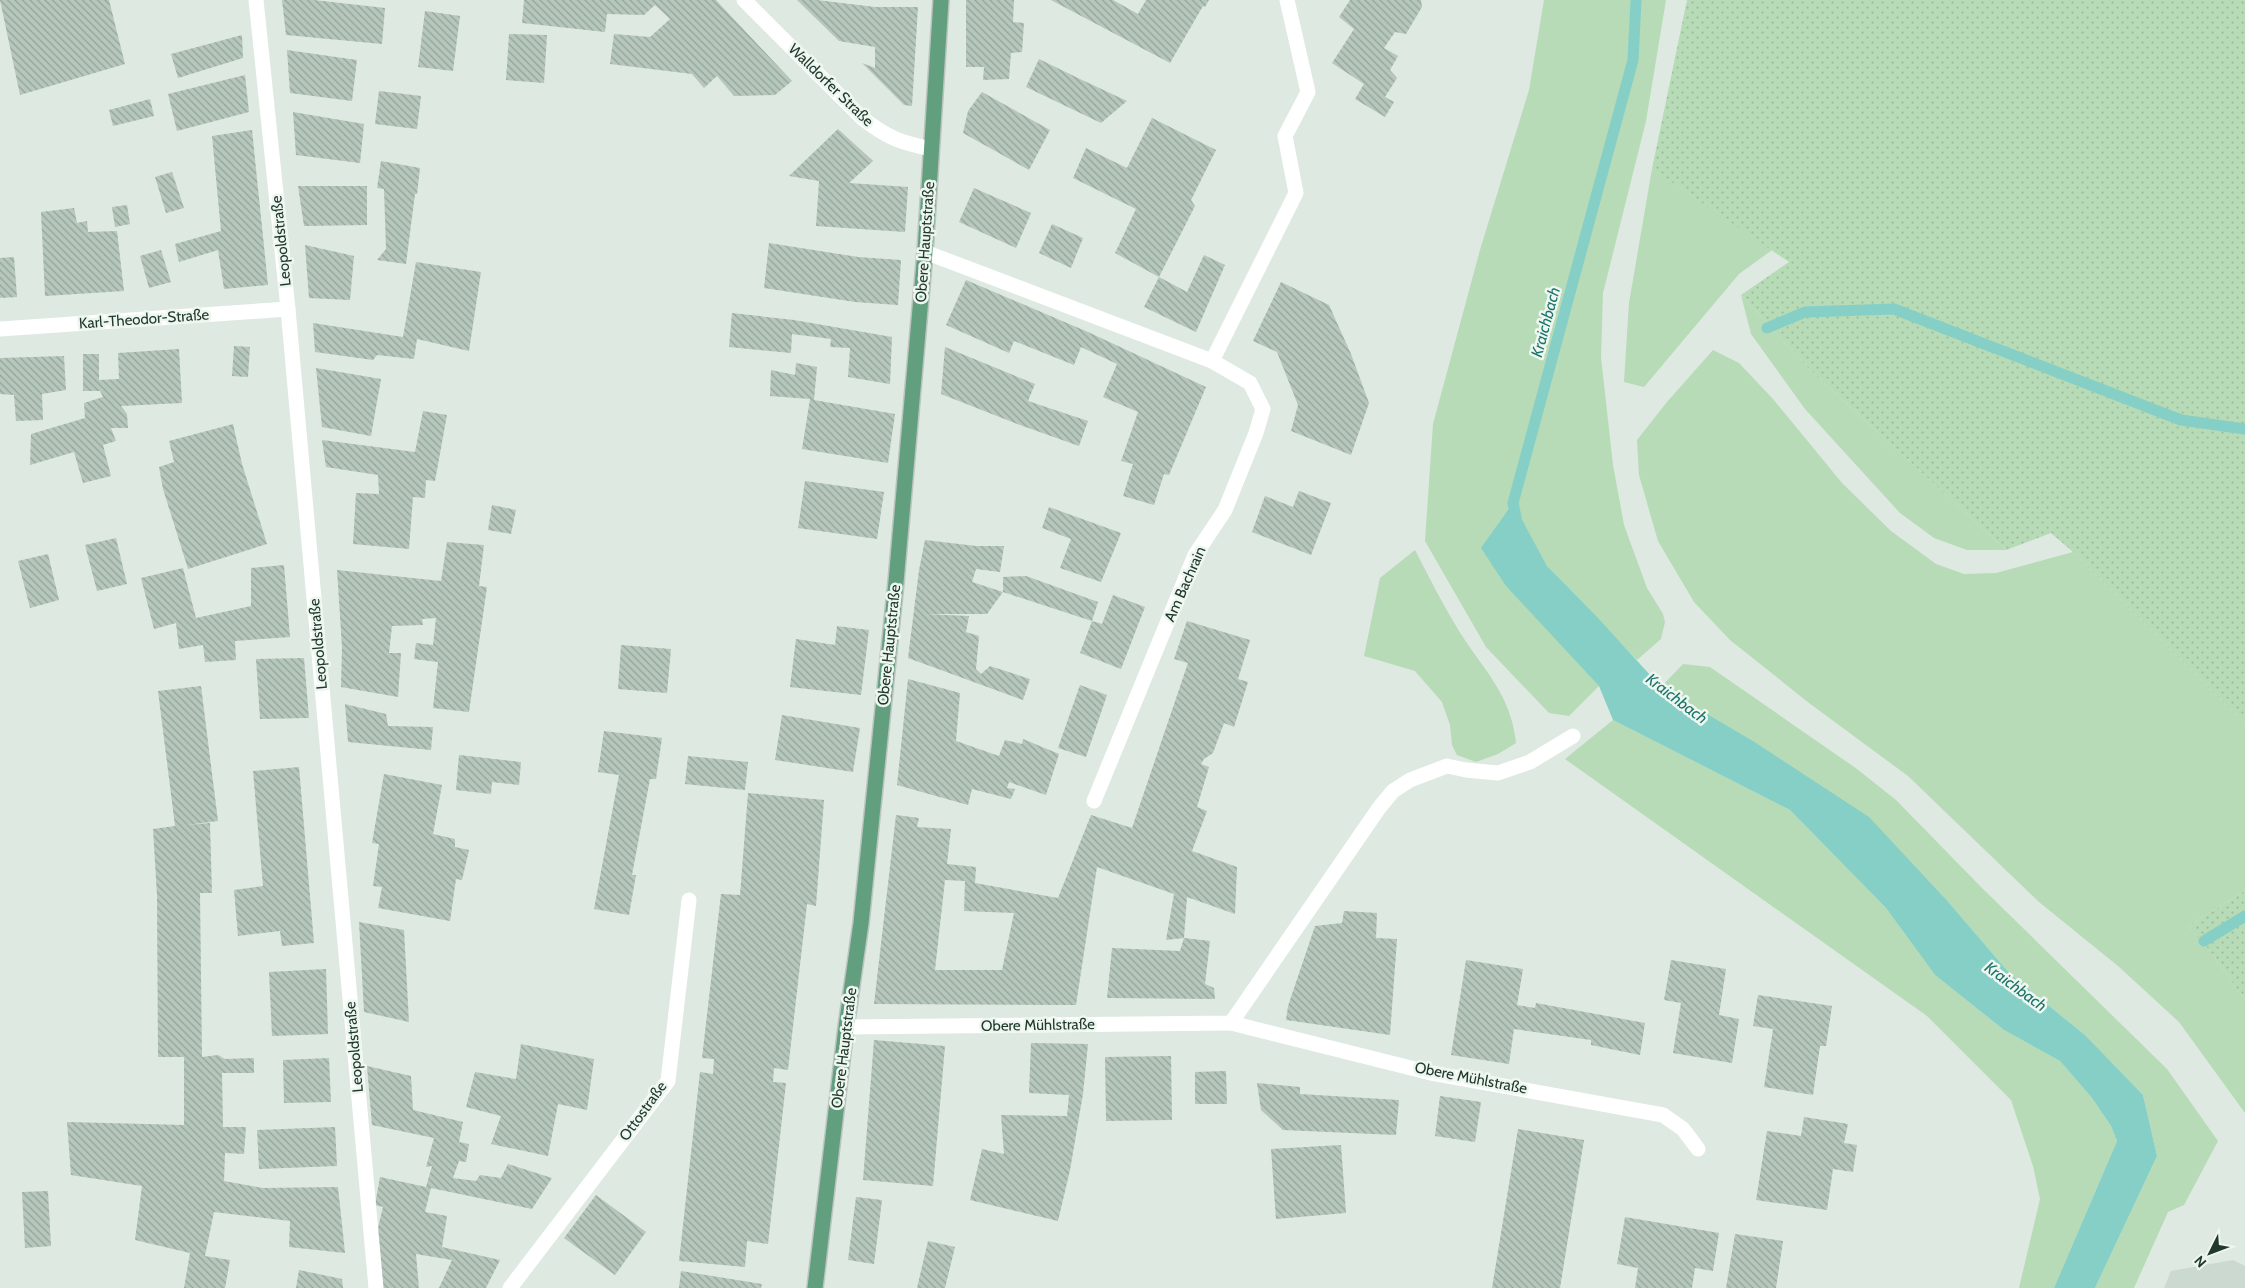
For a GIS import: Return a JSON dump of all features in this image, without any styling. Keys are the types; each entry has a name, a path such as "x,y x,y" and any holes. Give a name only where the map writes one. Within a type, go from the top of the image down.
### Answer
{"main road":[{"name":"Obere Hauptstraße","path":"815,1288 846,1027 861,924 873,810 925,252 942,0"}],"street":[{"name":"Leopoldstraße","path":"256,0 288,309 376,1288"},
{"name":"Walldorfer Straße","path":"744,0 862,118 883,134 900,142 931,149"},
{"path":"1212,361 1296,193 1285,136 1308,92 1287,0"},
{"name":"Am Bachrain","path":"925,252 1212,361 1250,383 1263,409 1256,433 1225,510 1195,555 1094,801"},
{"name":"Karl-Theodor-Straße","path":"0,329 288,309"},
{"path":"1231,1022 1379,808 1393,791 1410,780 1447,766 1498,773 1530,762 1573,736"},
{"name":"Ottostraße","path":"510,1288 668,1080 689,900"},
{"name":"Obere Mühlstraße","path":"846,1027 1231,1022 1431,1073 1663,1115 1683,1129 1698,1149"}],"shaded area":[{"path":"2233,1260 2245,1266 2245,1288 2164,1288 2171,1271"}],"green space":[{"path":"1544,0 1666,0 1646,121 1603,293 1601,357 1613,465 1624,525 1647,588 1663,614 1665,622 1661,639 1637,660 1547,566 1512,504 1568,651 1599,686 1569,716 1549,713 1486,647 1425,541 1433,424 1480,250 1529,90"},
{"path":"1687,0 2245,0 2245,724 2073,552 2051,533 2006,550 1810,370 1741,295 1789,262 1652,169"},
{"path":"1652,169 1772,250 1739,274 1644,387 1624,382 1629,303"},
{"path":"1741,295 1810,370 2006,550 1967,550 1934,538 1900,513 1805,409 1751,334"},
{"path":"1713,350 1739,363 1773,399 1842,483 1891,531 1936,564 1964,574 1996,573 2073,552 2245,724 2245,891 2188,926 2210,951 2245,1000 2245,1113 2179,1022 2118,966 2039,902 1908,776 1809,703 1730,640 1694,602 1658,541 1639,475 1637,440 1667,402"},
{"path":"1415,550 1453,621 1495,684 1508,710 1513,726 1516,743 1498,754 1476,762 1457,755 1452,745 1450,725 1442,702 1415,671 1364,656 1380,578"},
{"path":"1683,664 1710,667 1857,769 1896,800 1981,887 2167,1069 2218,1141 2184,1205 2168,1212 2134,1288 2095,1288 2157,1156 2143,1095 2086,1036 2010,974 1950,904 1661,687"},
{"path":"1613,720 1790,810 1886,908 1935,975 2004,1030 2060,1061 2092,1098 2111,1126 2117,1141 2054,1288 2019,1288 2040,1199 2033,1166 2011,1100 1927,1016 1565,759"},
{"path":"2245,891 2245,1000 2210,951 2188,926"}],"water":[{"path":"1513,503 1547,566 1661,687 1756,743 1869,817 1950,904 2010,974 2086,1036 2143,1095 2157,1156 2095,1288 2054,1288 2117,1141 2111,1126 2092,1098 2060,1061 2004,1030 1935,975 1886,908 1790,810 1613,720 1599,686 1506,586 1481,548"}],"building":[{"path":"0,0 109,0 125,64 20,95"},
{"path":"282,0 314,0 385,8 382,44 286,35"},
{"path":"524,0 716,0 792,81 775,95 734,96 717,76 704,88 692,74 610,64 614,34 650,37 670,19 655,5 644,15 607,14 605,32 522,23"},
{"path":"797,0 817,0 875,7 918,7 912,106 904,105 862,63 875,68 875,47 839,41"},
{"path":"966,0 1014,0 1013,22 1024,23 1022,52 1011,53 1009,79 983,80 984,67 966,67"},
{"path":"1051,0 1113,0 1138,14 1146,0 1209,0 1205,7 1203,6 1170,63"},
{"path":"1350,0 1421,0 1422,7 1406,34 1395,32 1384,48 1398,56 1390,70 1397,78 1385,97 1394,102 1385,117 1355,99 1364,84 1332,63 1354,29 1339,17"},
{"path":"425,11 460,16 453,71 418,67"},
{"path":"509,34 547,35 544,83 506,80"},
{"path":"242,35 243,58 178,78 171,54"},
{"path":"287,50 357,60 352,101 290,93"},
{"path":"1039,59 1127,101 1101,123 1026,87"},
{"path":"245,75 249,112 177,131 168,94"},
{"path":"379,91 421,96 417,129 375,124"},
{"path":"982,92 1050,130 1029,170 963,133 968,111"},
{"path":"150,99 154,116 113,126 109,110"},
{"path":"293,112 364,124 360,163 296,155"},
{"path":"1152,118 1216,150 1191,200 1195,206 1159,277 1115,253 1136,209 1073,178 1086,148 1127,168"},
{"path":"838,129 873,161 849,183 908,187 905,232 816,226 819,181 789,176"},
{"path":"252,130 268,285 224,289 218,250 179,262 175,244 221,231 212,136"},
{"path":"381,161 420,168 406,264 377,260 386,249 384,189 377,188"},
{"path":"172,172 184,208 166,213 155,177"},
{"path":"298,186 367,186 367,225 304,226"},
{"path":"974,188 1031,213 1016,248 959,222"},
{"path":"127,205 130,224 115,227 112,207"},
{"path":"74,208 77,223 87,221 88,232 117,231 124,291 45,296 41,212"},
{"path":"1052,224 1083,238 1071,268 1039,253"},
{"path":"769,243 858,257 901,260 898,305 855,302 764,288"},
{"path":"305,245 354,256 350,300 309,298"},
{"path":"161,250 171,282 149,288 140,256"},
{"path":"1204,255 1225,265 1196,332 1144,307 1159,277 1187,292"},
{"path":"14,257 17,297 0,298 0,258"},
{"path":"416,262 481,272 469,351 417,339 414,359 377,355 373,360 315,352 313,323 403,337"},
{"path":"966,280 1088,332 1206,387 1169,475 1164,474 1154,505 1123,496 1133,464 1121,461 1138,412 1103,397 1117,364 1081,347 1074,365 1014,341 1009,353 946,325"},
{"path":"1281,282 1329,305 1351,354 1369,403 1351,455 1291,431 1298,405 1277,352 1253,341"},
{"path":"732,313 794,320 892,337 890,384 848,377 850,348 830,347 831,339 792,334 791,353 729,347"},
{"path":"234,346 250,347 248,377 232,376"},
{"path":"945,347 1035,384 1028,401 1088,421 1079,446 941,394"},
{"path":"179,349 182,403 121,406 127,414 128,428 111,428 116,441 103,445 111,476 83,483 74,452 30,465 31,434 85,418 84,403 103,397 100,391 83,391 83,354 99,354 99,380 119,379 118,353"},
{"path":"64,356 66,390 42,394 43,420 16,421 14,395 0,394 0,358"},
{"path":"796,363 817,367 814,400 895,414 888,463 802,449 810,399 770,396 771,370 795,375"},
{"path":"316,368 381,379 371,436 322,427"},
{"path":"423,411 447,415 435,481 426,480 425,498 413,497 409,549 353,544 356,493 379,494 378,475 326,467 322,440 415,452"},
{"path":"233,424 242,464 267,544 188,569 163,489 159,467 174,462 169,441"},
{"path":"805,481 884,492 877,539 798,528"},
{"path":"1299,491 1331,503 1311,555 1252,532 1265,496 1293,507"},
{"path":"492,505 516,510 511,534 488,530"},
{"path":"1049,507 1121,533 1101,582 1060,568 1071,539 1042,528"},
{"path":"116,538 127,584 97,591 85,545"},
{"path":"925,540 976,546 1004,546 1000,572 976,569 972,582 1003,592 987,614 924,614 969,616 966,632 979,636 976,669 981,674 990,666 1030,679 1023,700 908,658 919,570"},
{"path":"447,542 484,545 479,586 487,587 469,712 433,708 438,662 414,659 416,643 433,645 436,618 422,619 423,625 392,626 389,653 401,653 398,697 341,687 342,647 337,570 441,581"},
{"path":"48,554 59,600 30,608 18,561"},
{"path":"284,565 290,637 235,641 236,660 205,662 203,645 179,649 176,623 154,629 141,578 183,568 196,618 251,606 251,568"},
{"path":"1026,576 1098,602 1092,621 1003,592 1003,577"},
{"path":"1113,595 1145,607 1121,669 1080,653 1092,621 1102,624"},
{"path":"1187,621 1250,640 1238,679 1248,682 1234,727 1224,723 1213,753 1204,759 1201,764 1209,767 1197,807 1207,811 1192,851 1237,867 1235,914 1187,897 1184,938 1166,940 1174,894 1097,867 1076,1005 874,1004 896,815 919,818 917,827 951,829 947,864 976,867 975,883 1058,898 1091,815 1132,828 1188,663 1174,659","holes":["945,880 965,881 964,911 1014,913 1002,970 935,970"]},
{"path":"837,626 869,630 861,695 790,687 796,639 835,645"},
{"path":"621,645 671,649 667,693 618,689"},
{"path":"304,658 309,718 260,719 256,659"},
{"path":"908,679 960,693 956,741 999,756 1005,740 1022,744 1023,739 1059,754 1046,795 1009,782 1007,788 1015,789 1011,799 972,789 968,805 897,785"},
{"path":"1080,685 1107,695 1086,757 1058,748"},
{"path":"201,686 218,821 186,825 210,823 212,893 200,893 202,1057 218,1055 225,1059 254,1058 254,1073 222,1073 223,1127 246,1127 244,1154 225,1153 224,1181 263,1188 338,1187 345,1253 289,1247 290,1221 214,1212 205,1256 230,1260 225,1288 184,1288 190,1253 135,1240 142,1186 71,1175 67,1122 184,1125 184,1057 158,1057 157,895 153,829 175,826 158,691"},
{"path":"345,704 386,714 388,726 433,727 431,750 348,742"},
{"path":"782,715 860,728 853,772 775,760"},
{"path":"604,731 662,738 656,779 650,779 632,875 636,875 629,915 594,909 619,775 598,772"},
{"path":"459,755 521,762 519,785 492,782 491,794 456,790"},
{"path":"688,756 748,762 745,790 685,784"},
{"path":"299,767 314,943 282,946 280,931 238,936 234,890 263,886 253,771"},
{"path":"384,774 442,785 433,834 455,839 455,847 469,850 462,880 456,879 450,921 378,908 382,887 373,886 379,844 372,843"},
{"path":"748,793 824,800 816,906 807,904 788,1070 774,1068 773,1082 786,1083 768,1244 747,1241 745,1267 679,1261 700,1072 713,1074 714,1059 702,1058 721,894 740,895"},
{"path":"1344,911 1377,913 1376,938 1397,939 1390,1035 1286,1020 1288,1006 1315,926 1342,923"},
{"path":"359,922 404,930 409,1022 364,1012"},
{"path":"1184,938 1210,941 1205,984 1214,988 1215,999 1107,998 1112,948 1180,951"},
{"path":"1466,960 1523,969 1517,1005 1535,1008 1536,1003 1645,1023 1640,1055 1591,1045 1591,1040 1514,1029 1509,1064 1451,1055"},
{"path":"1671,960 1726,969 1719,1015 1739,1019 1732,1063 1673,1053 1681,1003 1664,1000"},
{"path":"326,969 328,1034 272,1036 269,972"},
{"path":"1758,995 1832,1006 1826,1046 1820,1046 1813,1095 1764,1087 1773,1029 1753,1026"},
{"path":"874,1040 945,1046 933,1186 863,1180"},
{"path":"1031,1043 1088,1044 1083,1094 1070,1170 1058,1221 970,1200 982,1149 1004,1154 1001,1115 1067,1116 1069,1095 1029,1093"},
{"path":"521,1044 594,1059 587,1110 558,1104 548,1156 491,1144 501,1116 466,1107 475,1072 516,1079"},
{"path":"1171,1056 1172,1120 1106,1121 1105,1057"},
{"path":"329,1058 331,1102 284,1103 283,1060"},
{"path":"367,1066 411,1076 413,1110 463,1122 459,1142 469,1144 466,1162 459,1161 453,1178 476,1181 480,1175 501,1178 508,1164 552,1178 532,1209 431,1188 425,1212 447,1216 442,1247 500,1260 486,1288 439,1288 452,1260 416,1254 419,1288 382,1288 377,1232 383,1207 375,1205 380,1177 426,1187 432,1166 426,1167 434,1138 372,1125"},
{"path":"1226,1071 1227,1104 1195,1104 1195,1072"},
{"path":"1257,1083 1300,1087 1300,1094 1399,1100 1396,1135 1283,1130 1261,1110"},
{"path":"1440,1096 1481,1102 1475,1142 1435,1136"},
{"path":"1804,1117 1848,1124 1844,1143 1857,1145 1853,1172 1833,1169 1827,1210 1756,1200 1767,1131 1801,1136"},
{"path":"335,1127 337,1166 259,1169 257,1130"},
{"path":"1518,1129 1584,1140 1560,1288 1492,1288"},
{"path":"1341,1145 1346,1213 1276,1219 1271,1149"},
{"path":"48,1191 51,1246 25,1248 22,1192"},
{"path":"596,1195 646,1232 615,1275 564,1238"},
{"path":"856,1197 882,1200 874,1264 848,1260"},
{"path":"1625,1217 1719,1233 1713,1271 1695,1268 1692,1288 1635,1288 1638,1268 1617,1264"},
{"path":"1735,1234 1783,1241 1776,1288 1726,1288"},
{"path":"928,1241 955,1247 945,1288 917,1288"},
{"path":"299,1270 342,1279 343,1288 296,1288"},
{"path":"681,1271 762,1284 761,1288 679,1288"}],"waterway":[{"name":"Kraichbach","path":"1516,517 1513,503 1633,60 1636,0"},
{"path":"1767,328 1805,312 1894,309 2181,420 2245,429"},
{"path":"2204,941 2245,916"}]}
